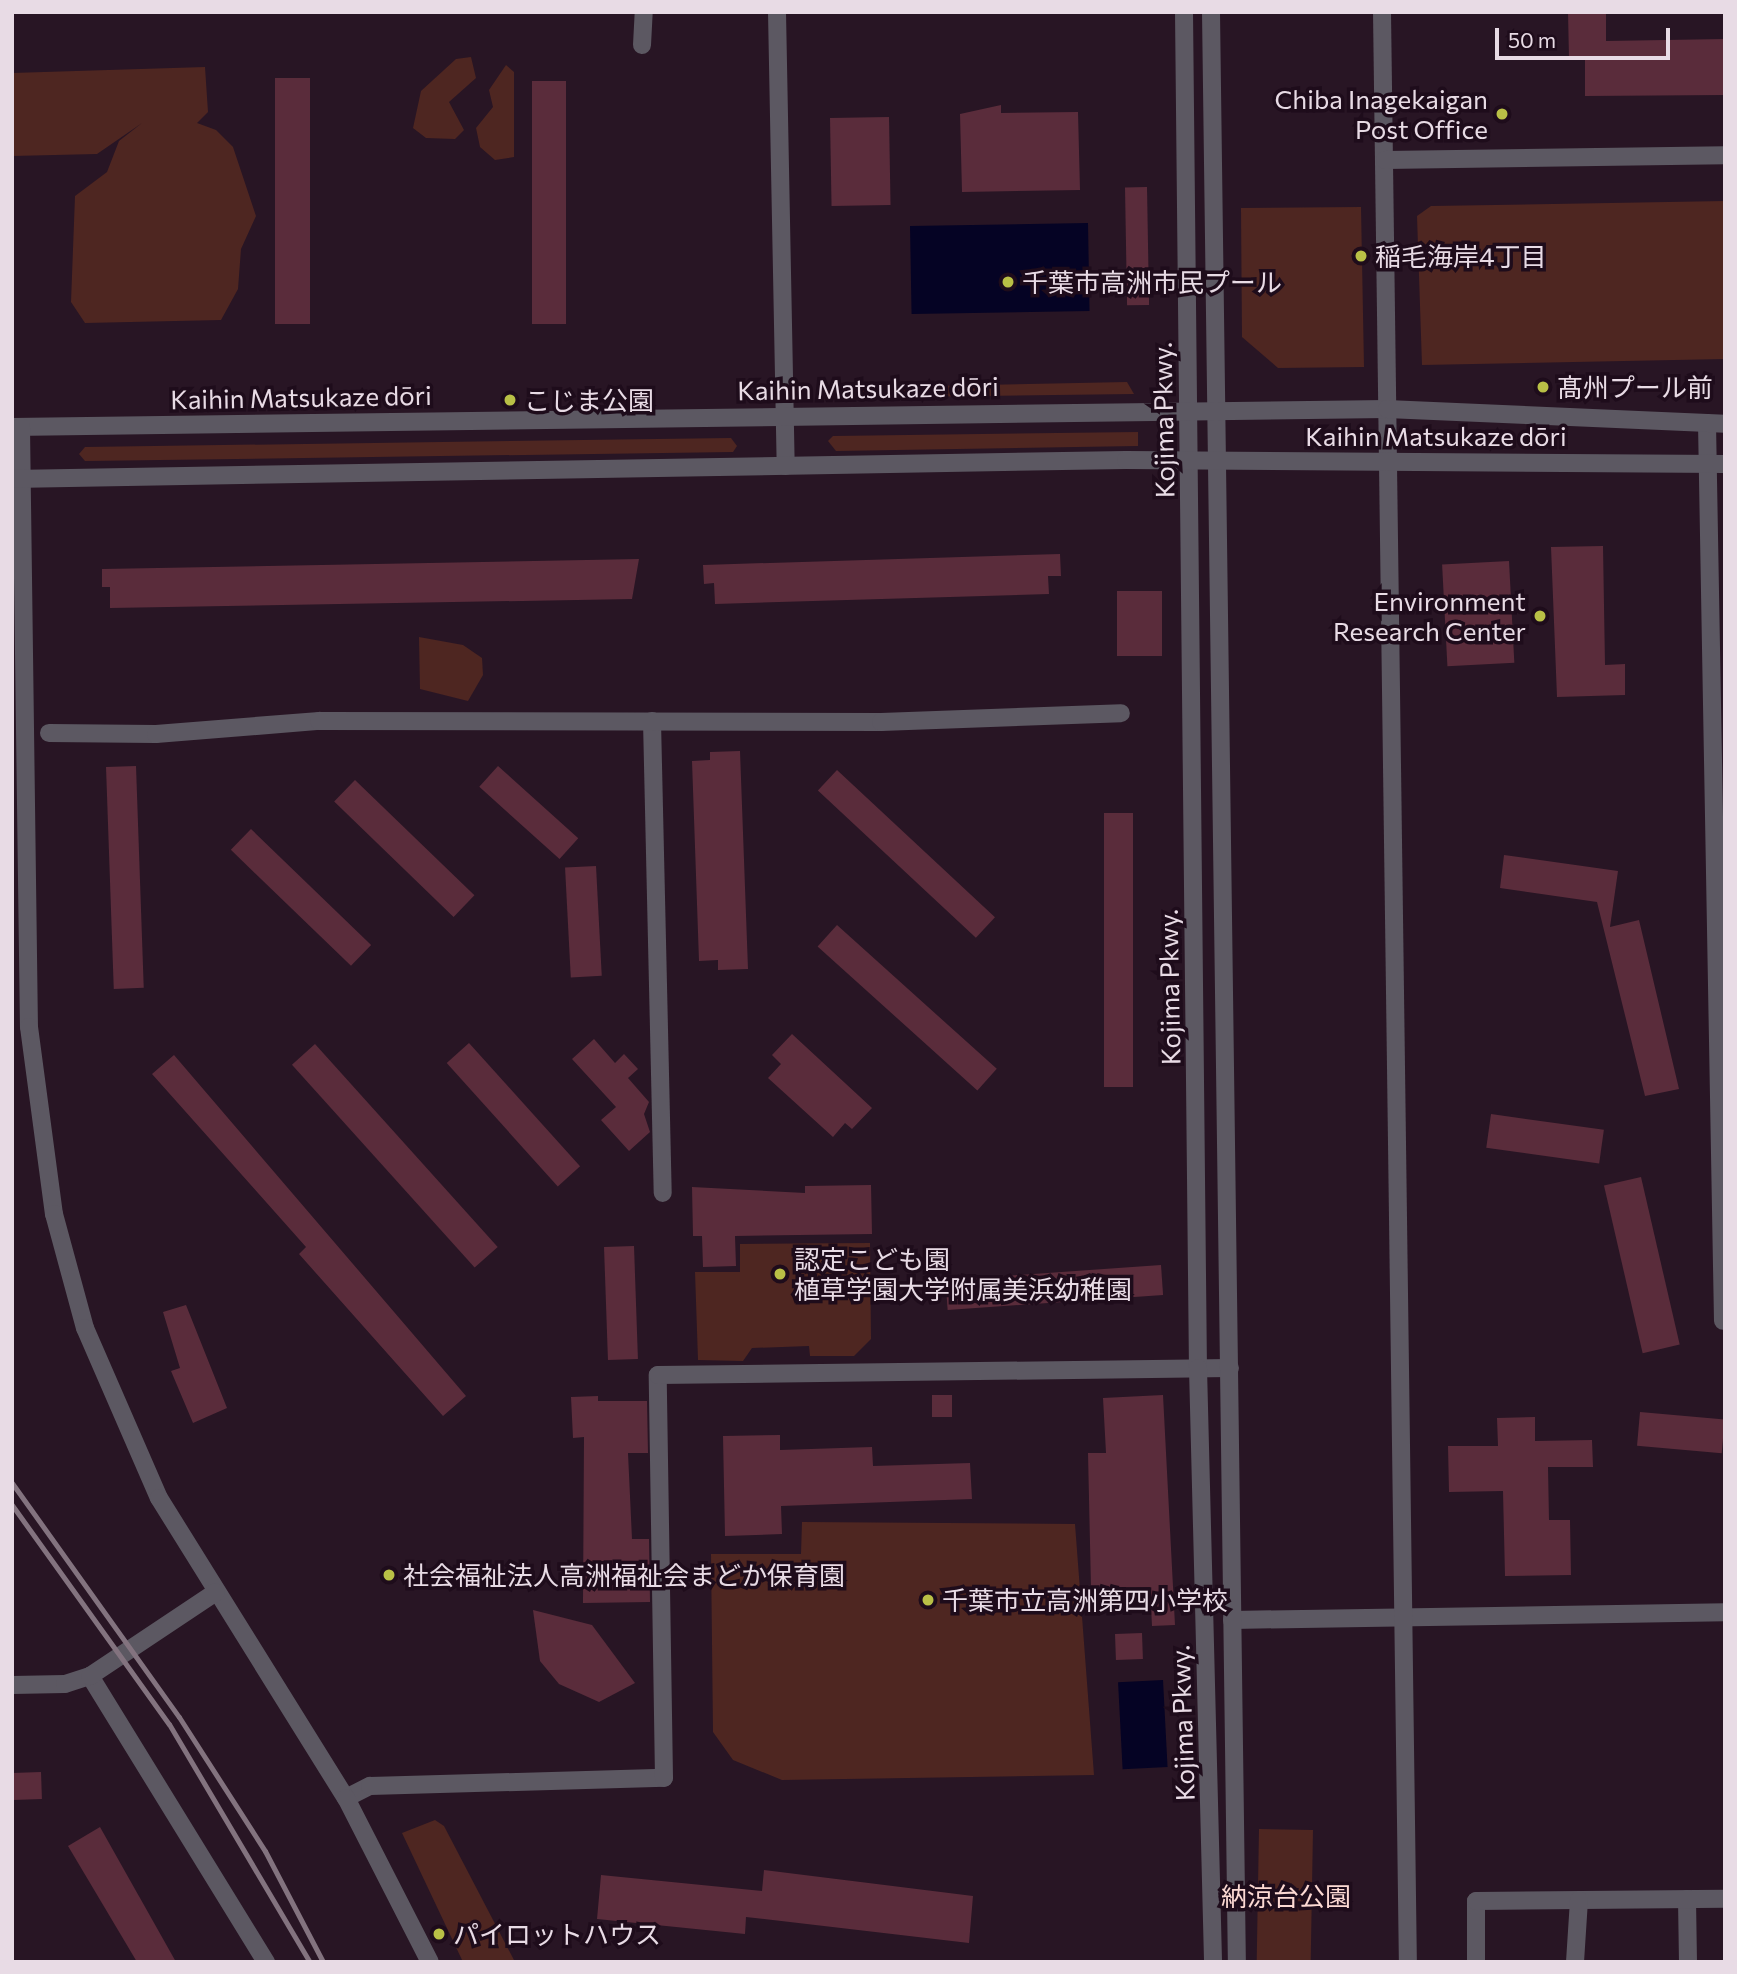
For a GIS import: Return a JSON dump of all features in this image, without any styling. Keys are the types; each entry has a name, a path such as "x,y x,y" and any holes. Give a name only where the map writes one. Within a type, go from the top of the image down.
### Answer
{"street":[{"path":"642,45 644,12"},
{"path":"777,12 786,466"},
{"name":"Kojima Pkwy.","path":"1184,12 1198,1368 1213,1962"},
{"name":"Kojima Pkwy.","path":"1211,12 1237,1962"},
{"path":"1382,12 1408,1962"},
{"path":"1385,160 1725,155"},
{"name":"Kaihin Matsukaze dōri","path":"17,427 1387,409 1716,424"},
{"path":"1716,424 1723,1321"},
{"path":"17,427 20,847 29,1027 54,1214 85,1328 124,1426 159,1498 346,1798 430,1962"},
{"name":"Kaihin Matsukaze dōri","path":"18,479 1190,461 1716,464"},
{"path":"49,733 156,734 318,721 881,722 1121,713"},
{"path":"652,721 663,1193"},
{"path":"346,1798 370,1786 664,1778 658,1375 1230,1368"},
{"path":"12,1685 65,1684 90,1676 216,1592"},
{"path":"1232,1620 1725,1612"},
{"path":"90,1676 266,1962"},
{"path":"1687,1899 1688,1962"},
{"path":"1476,1962 1476,1900 1725,1899"},
{"path":"1575,1962 1579,1900"}],"green space":[{"path":"471,57 476,78 449,102 464,130 455,139 426,138 413,128 421,91 456,59"},
{"path":"506,65 514,72 514,157 495,160 480,147 476,128 493,107 489,90"},
{"path":"205,67 208,112 197,123 216,130 233,147 256,216 241,249 238,289 221,320 85,323 71,302 75,196 107,172 119,141 142,123 97,154 12,156 12,73"},
{"path":"1725,201 1725,359 1422,365 1417,216 1431,206"},
{"path":"1361,207 1364,367 1278,368 1242,337 1241,208"},
{"path":"1127,382 1134,394 834,398 833,388"},
{"path":"1138,432 1138,446 836,451 828,441 833,436"},
{"path":"731,438 737,446 733,452 85,461 79,454 85,447"},
{"path":"419,637 463,645 482,658 483,675 468,701 420,689"},
{"path":"870,1243 871,1339 854,1356 810,1356 809,1346 752,1348 743,1361 698,1360 695,1272 740,1272 740,1244"},
{"path":"802,1522 1075,1524 1094,1775 782,1780 733,1760 713,1732 711,1554 801,1554"},
{"path":"435,1820 444,1826 515,1962 463,1962 402,1833"},
{"name":"納涼台公園","path":"1259,1829 1313,1830 1311,1962 1257,1962"}],"water":[{"path":"1088,223 1090,311 912,314 910,226"},
{"path":"1163,1680 1168,1767 1123,1769 1118,1682"}],"building":[{"path":"1568,12 1606,12 1606,41 1725,39 1725,95 1585,96 1585,59 1569,59"},
{"path":"275,78 310,78 310,324 275,324"},
{"path":"532,81 566,81 566,324 532,324"},
{"path":"1001,105 1001,113 1078,112 1080,190 962,192 960,114"},
{"path":"889,117 891,205 832,206 830,118"},
{"path":"1125,187 1147,187 1149,305 1127,305"},
{"path":"1603,546 1605,665 1625,664 1625,695 1557,697 1551,547"},
{"path":"1060,554 1061,576 1048,576 1049,594 715,604 714,583 704,584 703,565"},
{"path":"639,559 632,599 110,608 110,587 102,587 102,569"},
{"path":"1509,561 1514,663 1447,666 1442,565"},
{"path":"1117,591 1162,591 1162,656 1117,656"},
{"path":"740,751 748,969 718,970 718,960 699,961 692,761 710,760 710,752"},
{"path":"136,766 144,988 114,989 106,767"},
{"path":"498,766 578,838 560,859 479,787"},
{"path":"837,770 995,917 976,938 818,790"},
{"path":"355,780 474,895 454,917 334,802"},
{"path":"1104,813 1133,813 1133,1087 1104,1087"},
{"path":"251,829 371,945 351,966 231,850"},
{"path":"1504,855 1618,871 1610,927 1639,920 1679,1089 1645,1096 1597,902 1500,888"},
{"path":"596,866 602,976 571,977 565,868"},
{"path":"837,925 997,1069 977,1090 818,947"},
{"path":"792,1034 872,1108 852,1129 845,1123 833,1137 768,1078 781,1064 772,1055"},
{"path":"594,1039 615,1063 624,1054 638,1069 628,1078 649,1102 644,1114 650,1132 629,1151 601,1120 616,1107 572,1059"},
{"path":"469,1043 580,1166 558,1186 447,1063"},
{"path":"315,1044 498,1247 475,1268 292,1065"},
{"path":"174,1055 466,1396 443,1416 299,1254 306,1247 152,1074"},
{"path":"1491,1114 1604,1130 1599,1164 1486,1148"},
{"path":"1641,1177 1680,1345 1643,1353 1604,1186"},
{"path":"871,1185 872,1234 735,1236 736,1266 703,1267 702,1236 693,1236 692,1187 805,1193 805,1186"},
{"path":"634,1246 638,1359 608,1360 604,1247"},
{"path":"1161,1265 1163,1295 948,1310 946,1280"},
{"path":"186,1305 227,1408 193,1423 171,1371 180,1368 163,1312"},
{"path":"932,1395 952,1395 952,1417 932,1417"},
{"path":"1163,1395 1175,1625 1152,1626 1150,1587 1091,1588 1088,1453 1106,1453 1103,1398"},
{"path":"598,1396 598,1401 647,1401 648,1453 628,1453 632,1539 649,1539 650,1602 583,1603 584,1437 573,1438 571,1397"},
{"path":"1640,1412 1725,1419 1722,1453 1637,1446"},
{"path":"1535,1417 1535,1441 1592,1440 1593,1467 1548,1467 1549,1520 1570,1520 1571,1575 1505,1576 1503,1491 1449,1492 1448,1446 1498,1446 1497,1418"},
{"path":"780,1435 780,1450 872,1447 873,1466 970,1463 972,1499 781,1506 782,1534 725,1536 723,1436"},
{"path":"533,1610 592,1625 635,1683 599,1702 559,1684 540,1661"},
{"path":"1142,1633 1143,1659 1116,1660 1115,1634"},
{"path":"41,1772 42,1799 13,1800 12,1773"},
{"path":"100,1827 176,1962 137,1962 68,1846"},
{"path":"764,1870 973,1896 969,1943 746,1917 745,1934 597,1919 601,1875 762,1891"}],"railway":[{"path":"12,1483 179,1717 265,1851 323,1962"},
{"path":"12,1505 169,1724 310,1962"}],"place":[{"name":"Chiba Inagekaigan Post Office","path":"1502,114"},
{"name":"稲毛海岸4丁目","path":"1361,256"},
{"name":"千葉市高洲市民プール","path":"1008,282"},
{"name":"髙州プール前","path":"1543,387"},
{"name":"こじま公園","path":"510,400"},
{"name":"Environment Research Center","path":"1540,616"},
{"name":"認定こども園 植草学園大学附属美浜幼稚園","path":"780,1274"},
{"name":"社会福祉法人高洲福祉会まどか保育園","path":"389,1575"},
{"name":"千葉市立高洲第四小学校","path":"928,1600"},
{"name":"パイロットハウス","path":"439,1934"}]}
